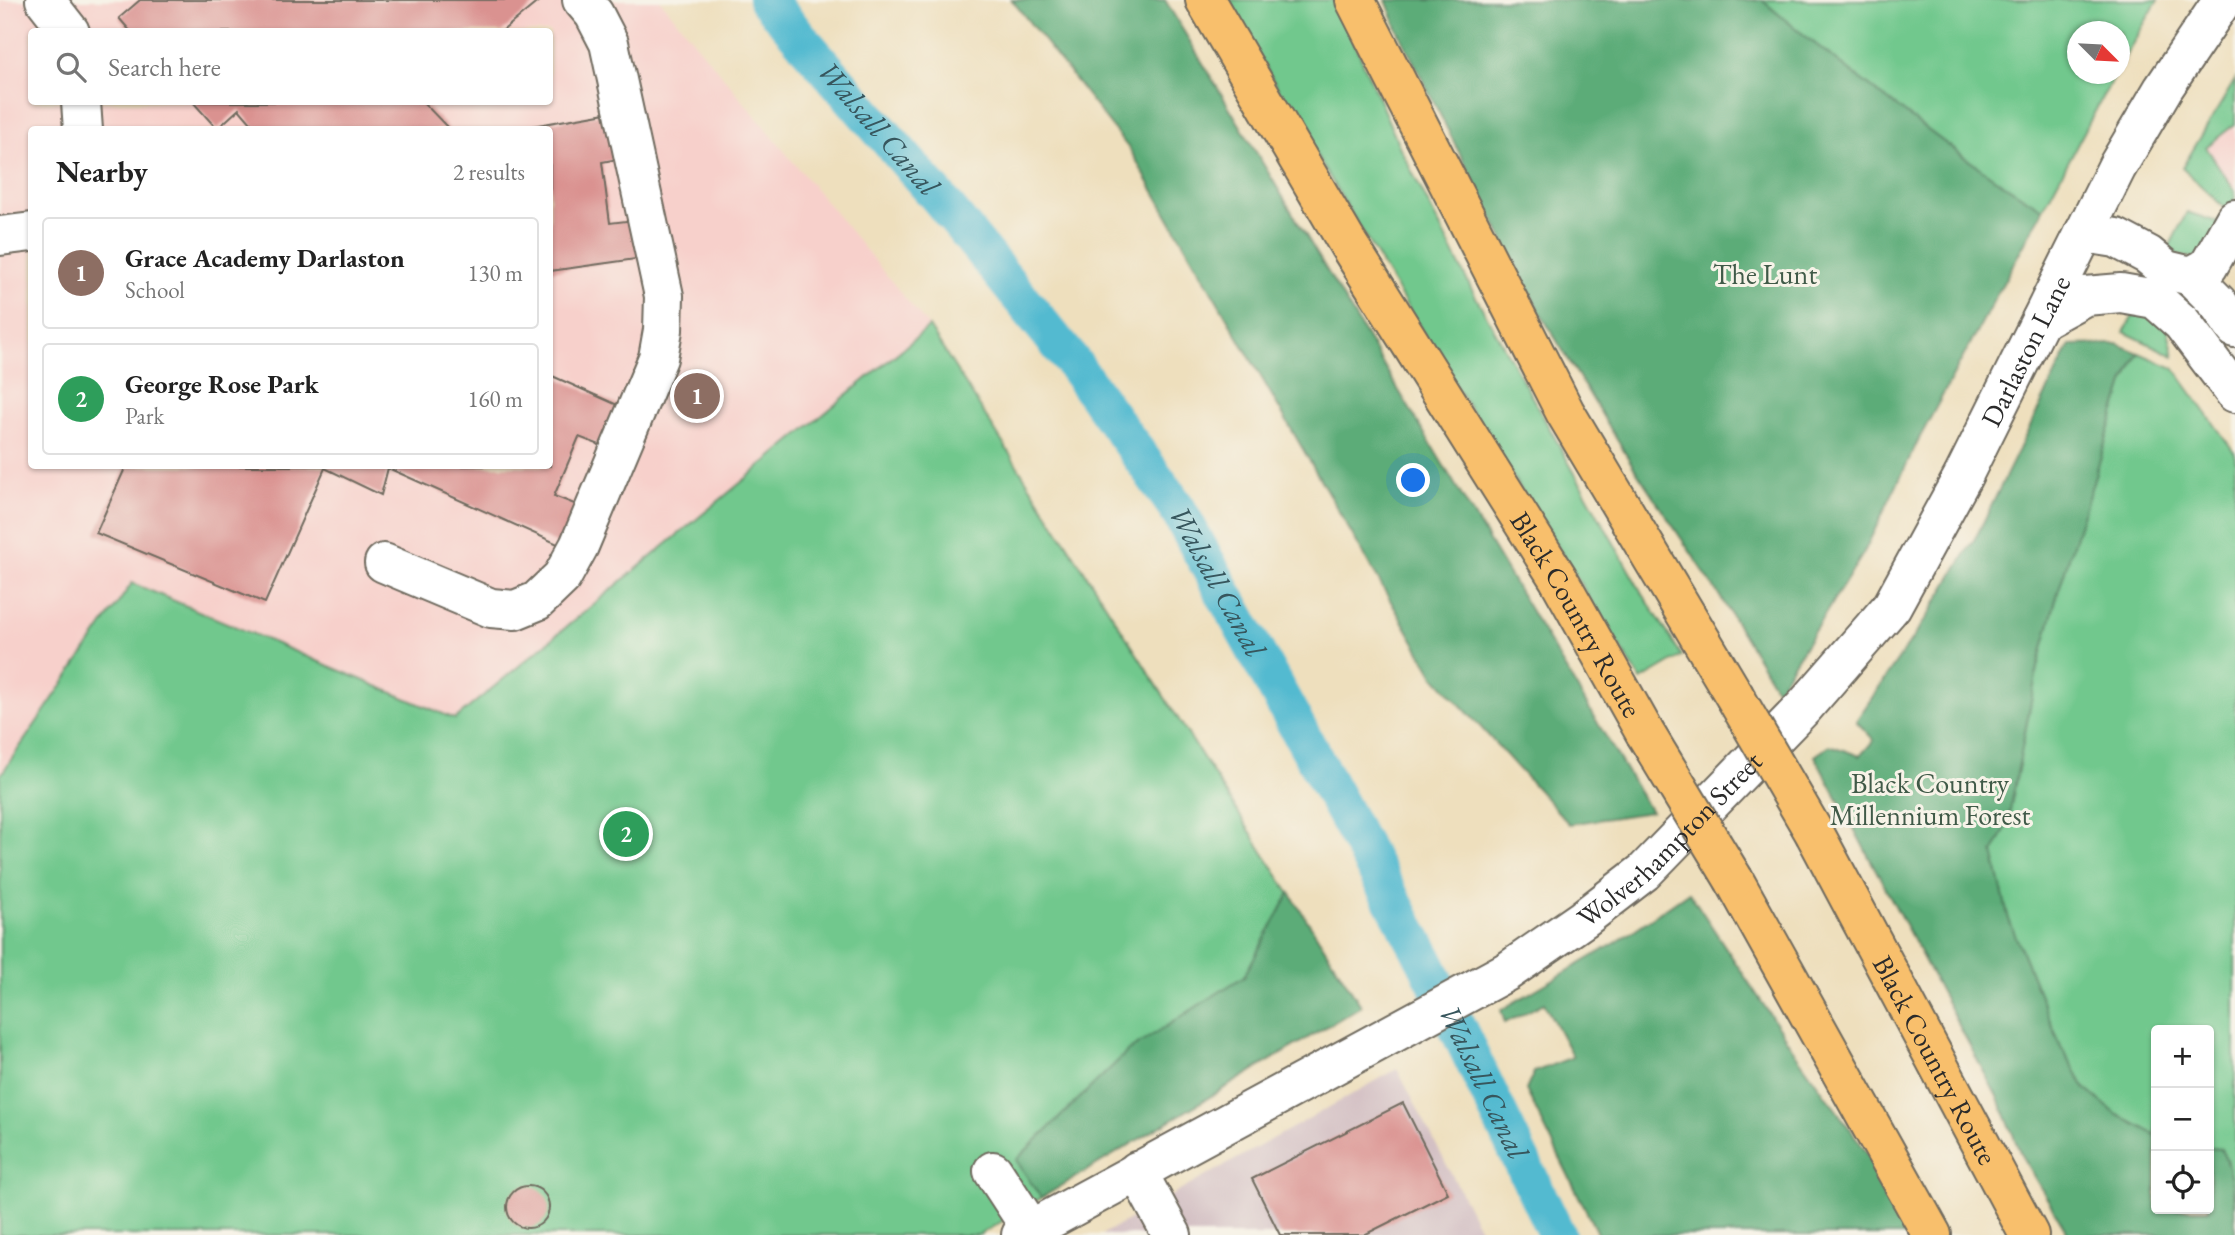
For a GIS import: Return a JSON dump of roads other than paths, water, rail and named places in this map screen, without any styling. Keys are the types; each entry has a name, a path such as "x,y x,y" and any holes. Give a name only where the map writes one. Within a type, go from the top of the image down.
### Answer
{"highway":[{"name":"Black Country Route","path":"1205,0 1348,244 1558,578 1645,733 1734,880 1932,1235"},
{"name":"Black Country Route","path":"1355,0 1565,412 1815,834 2029,1235"}],"street":[{"path":"45,0 67,28"},
{"path":"384,562 491,608 515,610 537,601 562,577 579,546 658,358 663,330 664,296 609,43 594,14 582,0"},
{"name":"Darlaston Lane","path":"1817,694 1892,606 1963,476 2117,167 2163,89 2223,0"},
{"path":"81,105 83,126"},
{"path":"2117,167 2120,204 2137,241 2178,290 2235,367"},
{"path":"2178,290 2208,267 2235,221"},
{"path":"0,236 28,232"},
{"path":"2081,239 2116,238 2178,290 2235,393"},
{"path":"2178,290 2191,360 2235,425"},
{"path":"2041,320 2085,296 2178,290 2218,303 2235,328"},
{"name":"Wolverhampton Street","path":"1137,1171 1508,971 1583,919 1644,872 1817,694"},
{"path":"993,1171 1026,1232 1137,1171 1172,1235"}],"waterway":[{"name":"Walsall Canal","path":"767,0 938,197 1071,360 1177,508 1425,960 1557,1235"}],"place":[{"name":"Grace Academy Darlaston","path":"697,396"},
{"name":"George Rose Park","path":"626,834"}],"park label":[{"name":"The Lunt","path":"1765,274"},
{"name":"Black Country Millennium Forest","path":"1930,799"}]}
